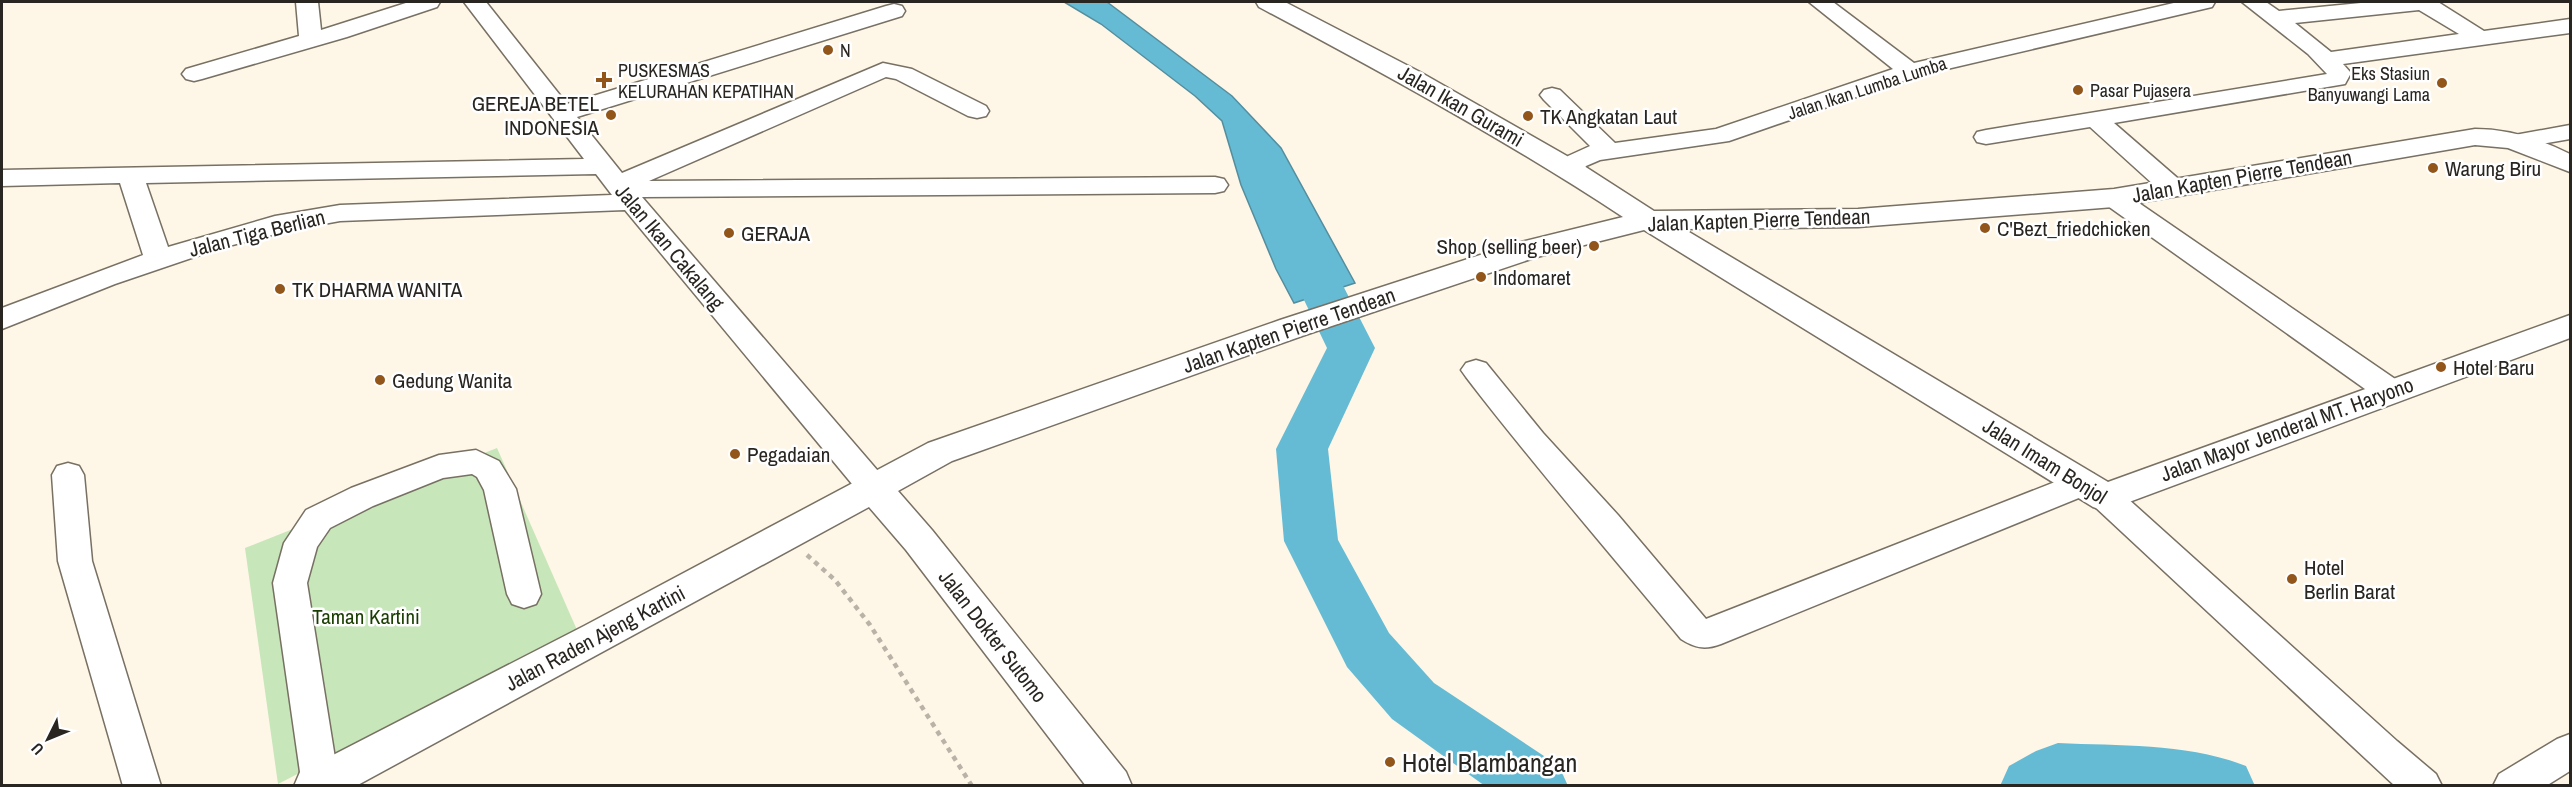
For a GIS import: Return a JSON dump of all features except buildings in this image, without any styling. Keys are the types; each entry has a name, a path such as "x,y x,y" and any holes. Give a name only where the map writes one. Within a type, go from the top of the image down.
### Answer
{"main road":[{"name":"Jalan Ikan Gurami","path":"1268,2 1411,77 1571,170 1648,220"},
{"name":"Jalan Kapten Pierre Tendean","path":"873,487 940,452 1291,328 1528,250 1648,220 1858,218 2114,198 2456,139 2491,137 2518,141 2571,164"},
{"name":"Jalan Imam Bonjol","path":"1648,220 2094,490"},
{"name":"Jalan Mayor Jenderal MT. Haryono","path":"2094,490 2390,391 2571,326"},
{"name":"Jalan Raden Ajeng Kartini","path":"317,784 598,637 873,487"},
{"name":"Jalan Dokter Sutomo","path":"873,487 919,540 1111,786"}],"street":[{"path":"307,2 311,40"},
{"path":"194,74 429,2"},
{"name":"Jalan Ikan Cakalang","path":"475,2 619,185 873,487"},
{"path":"1820,2 1910,70"},
{"name":"Jalan Ikan Lumba Lumba","path":"1571,170 1572,166 1583,158 1609,151 1720,135 1910,70 2204,2"},
{"path":"1986,137 2333,80 2339,76 2329,59 2253,2"},
{"path":"2276,18 2420,3 2433,7 2478,37"},
{"path":"564,113 894,11"},
{"path":"2329,59 2571,26"},
{"path":"619,185 883,70 904,74 977,111"},
{"path":"1552,95 1609,151"},
{"path":"2095,119 2173,188"},
{"path":"2518,141 2571,132"},
{"path":"2,178 129,174 526,169 619,185 1215,185"},
{"path":"129,174 158,258"},
{"name":"Jalan Tiga Berlian","path":"2,319 158,258 256,230 324,215 619,185"},
{"path":"2114,198 2390,391"},
{"path":"1476,370 1532,441 1593,509 1693,629 1701,634 1709,634 1847,576 1958,535 2094,490"},
{"path":"317,784 290,583 301,543 318,519 362,497 440,467 476,462 488,469 500,489 524,594"},
{"path":"68,475 75,561 142,786"},
{"name":"Jalan Imam Bonjol","path":"2094,490 2423,786"},
{"path":"2512,786 2571,751"}],"path":[{"path":"786,535 835,580 870,625 972,786"}],"green space":[{"name":"Taman Kartini","path":"497,448 577,630 278,784 245,548"}],"water":[{"path":"1064,2 1107,2 1232,96 1281,148 1355,283 1294,303 1276,269 1241,185 1222,121 1195,96 1101,24"}],"waterway":[{"path":"1294,233 1351,348 1302,449 1311,541 1368,650 1413,701 1537,786"},
{"path":"2031,786 2058,771 2175,777 2224,786"}],"place":[{"name":"N","path":"828,50"},
{"name":"PUSKESMAS KELURAHAN KEPATIHAN","path":"604,80"},
{"name":"Eks Stasiun Banyuwangi Lama","path":"2442,83"},
{"name":"Pasar Pujasera","path":"2078,90"},
{"name":"GEREJA BETEL INDONESIA","path":"611,115"},
{"name":"TK Angkatan Laut","path":"1528,116"},
{"name":"Warung Biru","path":"2433,168"},
{"name":"C'Bezt_friedchicken","path":"1985,228"},
{"name":"GERAJA","path":"729,233"},
{"name":"Shop (selling beer)","path":"1594,246"},
{"name":"Indomaret","path":"1481,277"},
{"name":"TK DHARMA WANITA","path":"280,289"},
{"name":"Hotel Baru","path":"2441,367"},
{"name":"Gedung Wanita","path":"380,380"},
{"name":"Pegadaian","path":"735,454"},
{"name":"Hotel Berlin Barat","path":"2292,579"},
{"name":"Hotel Blambangan","path":"1390,762"}]}
